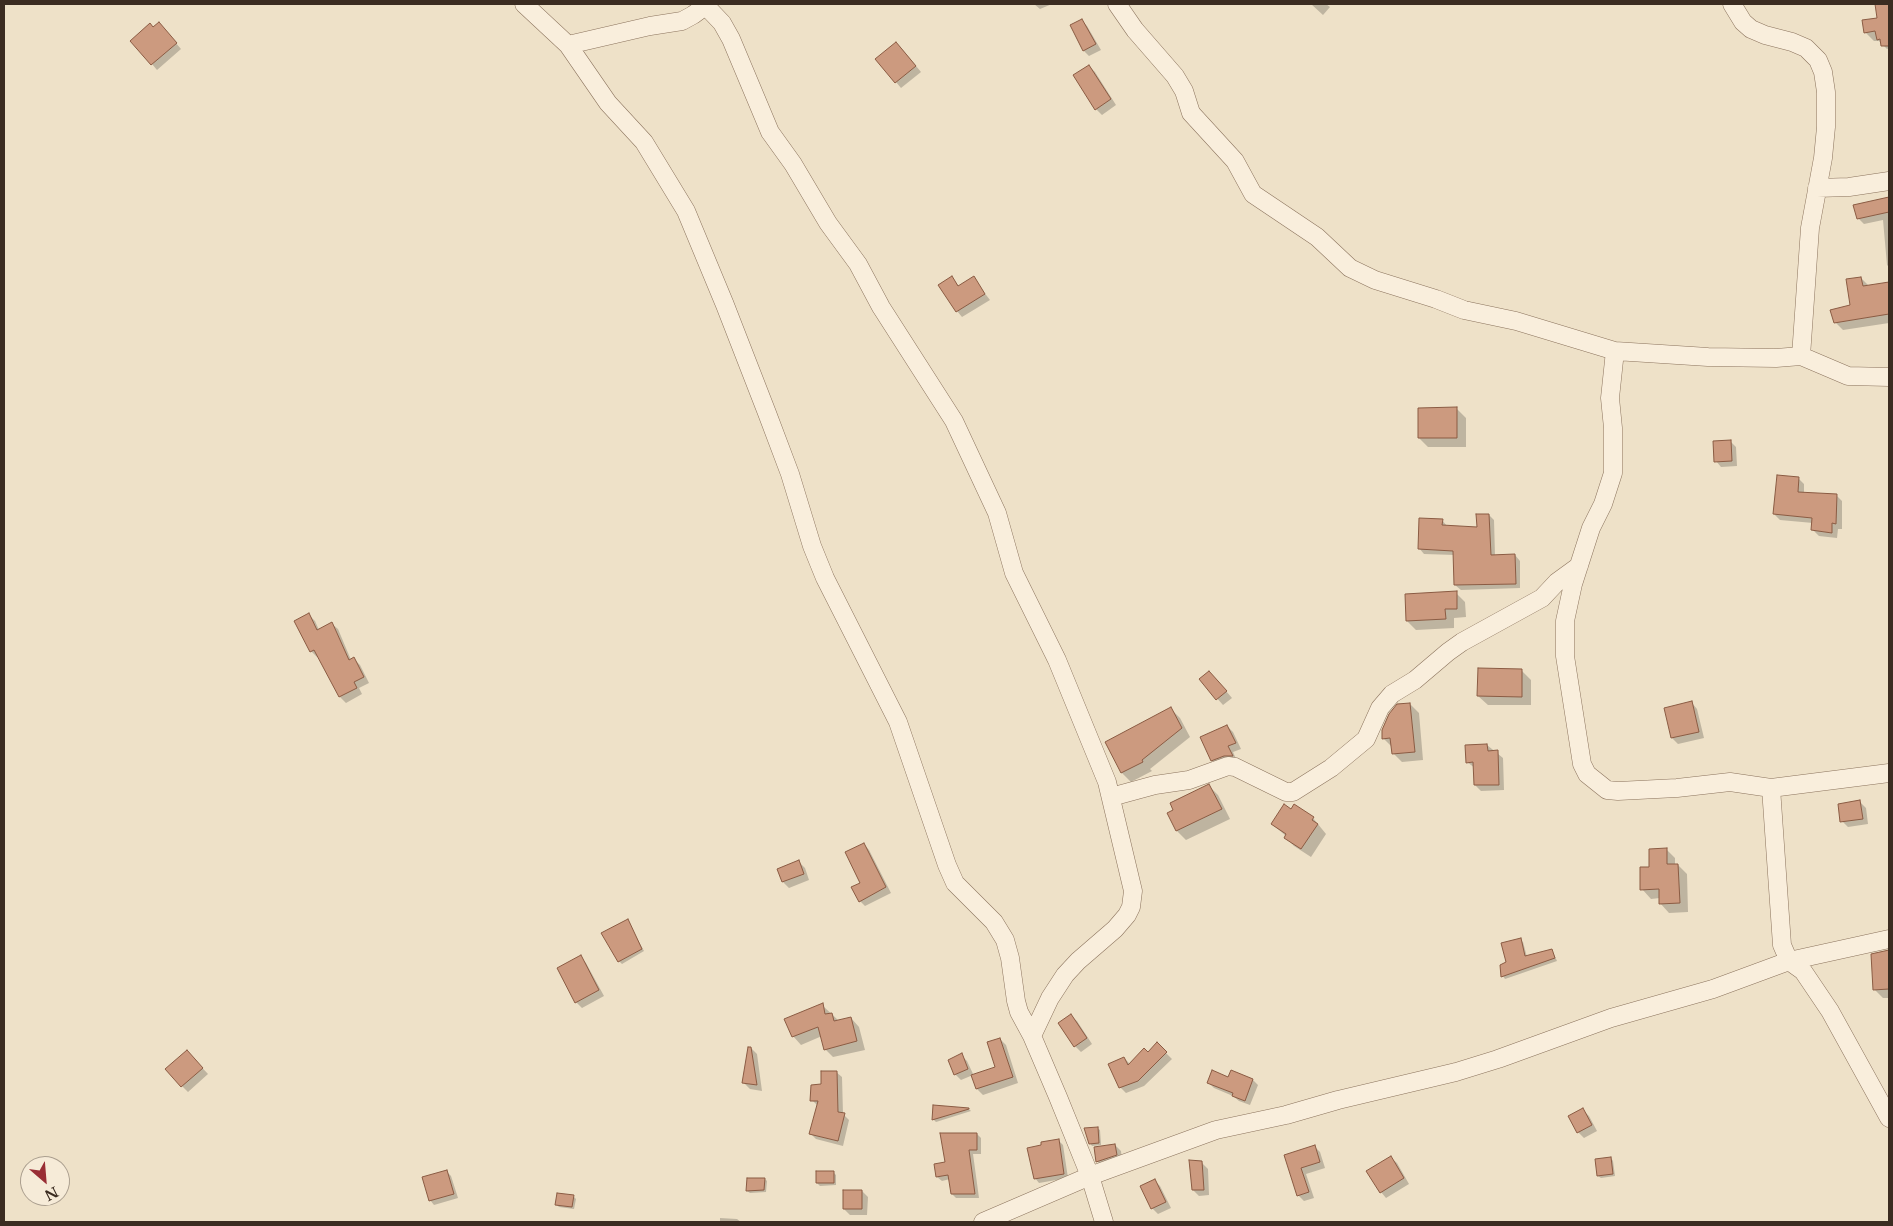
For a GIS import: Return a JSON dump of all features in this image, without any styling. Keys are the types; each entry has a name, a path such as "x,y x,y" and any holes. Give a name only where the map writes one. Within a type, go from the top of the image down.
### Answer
{"street":[{"path":"524,4 568,45 608,103 644,142 686,211 725,304 790,474 812,546 825,578 898,722 946,866 955,883 994,922 1005,940 1010,958 1016,1001 1090,1176 1104,1222"},
{"path":"568,45 650,26 682,21 706,4 722,23 731,39 770,132 793,164 828,223 858,264 881,308 954,421 997,513 1014,573 1057,660 1102,769 1111,797 1133,891 1131,907 1127,915 1115,929 1078,961 1065,975 1050,998 1032,1036"},
{"path":"1117,4 1135,30 1182,86 1191,113 1236,161 1253,194 1317,237 1350,268 1385,284 1436,299 1464,310 1516,321 1615,352 1716,357 1776,358 1801,356 1848,376 1889,377"},
{"path":"1732,4 1747,27 1765,35 1806,48 1818,60 1823,72 1827,107 1823,158 1810,228 1801,356"},
{"path":"1818,188 1849,187 1889,180"},
{"path":"1615,352 1610,398 1613,428 1613,473 1603,504 1591,528 1580,566 1572,584 1565,621 1565,656 1582,764 1587,774 1607,790 1618,792 1730,782 1770,788 1889,773"},
{"path":"1111,797 1155,784 1189,780 1228,766 1286,792 1293,792 1331,768 1366,738 1380,708 1392,694 1415,680 1462,642 1542,598 1558,582 1580,566"},
{"path":"1770,788 1782,945 1789,960 1803,971 1830,1011 1889,1118"},
{"path":"983,1222 1090,1176 1216,1130 1286,1116 1338,1100 1456,1072 1498,1059 1611,1018 1713,989 1789,960 1889,938"}],"building":[{"path":"1875,4 1889,4 1889,46 1881,46 1880,39 1877,40 1875,31 1864,33 1862,20 1877,18"},
{"path":"1082,19 1096,44 1083,51 1070,25"},
{"path":"159,22 177,43 151,65 130,41 150,23 153,27"},
{"path":"896,42 916,66 895,83 875,59"},
{"path":"1089,65 1111,99 1095,110 1073,75"},
{"path":"1889,197 1889,212 1857,219 1853,205"},
{"path":"952,276 958,286 974,276 985,294 956,312 938,285"},
{"path":"1861,277 1863,286 1889,282 1889,314 1834,323 1830,310 1850,305 1846,279"},
{"path":"1457,407 1457,438 1418,438 1418,408"},
{"path":"1731,440 1732,461 1714,462 1713,441"},
{"path":"1777,475 1799,477 1798,492 1837,494 1836,524 1832,523 1832,533 1811,530 1812,518 1773,514"},
{"path":"1476,514 1489,514 1491,555 1515,554 1516,584 1454,585 1453,551 1418,549 1419,518 1443,519 1442,525 1477,527"},
{"path":"1457,591 1457,609 1445,609 1446,619 1406,621 1405,594"},
{"path":"309,613 317,630 332,622 349,660 354,657 364,677 354,682 357,688 339,697 314,650 310,652 294,621"},
{"path":"1478,668 1522,669 1522,697 1477,696"},
{"path":"1209,671 1227,691 1216,700 1199,679"},
{"path":"1692,701 1699,732 1671,738 1664,708"},
{"path":"1410,703 1415,752 1392,754 1390,738 1382,739 1382,730 1389,714 1397,704"},
{"path":"1171,707 1182,728 1142,760 1143,762 1121,773 1105,742"},
{"path":"1227,725 1236,743 1228,746 1233,756 1224,756 1211,761 1200,737"},
{"path":"1487,744 1488,751 1498,750 1499,785 1474,785 1473,762 1466,763 1465,745"},
{"path":"1209,784 1222,809 1176,831 1167,813 1173,810 1170,803"},
{"path":"1860,800 1863,819 1840,822 1838,804"},
{"path":"1284,804 1291,809 1294,804 1314,817 1312,820 1318,824 1301,849 1284,838 1286,834 1271,824"},
{"path":"864,843 886,887 859,902 851,887 860,883 845,852"},
{"path":"1667,848 1667,864 1678,864 1680,903 1659,904 1659,889 1640,890 1640,867 1649,867 1649,849"},
{"path":"799,860 804,874 782,882 777,869"},
{"path":"628,919 642,949 618,962 601,933"},
{"path":"1521,938 1525,956 1552,949 1555,958 1501,977 1500,965 1506,962 1501,943"},
{"path":"1889,950 1889,989 1873,990 1871,954"},
{"path":"581,955 599,990 575,1003 557,968"},
{"path":"823,1003 825,1014 832,1013 834,1021 851,1017 857,1041 824,1050 818,1027 792,1037 784,1019"},
{"path":"1071,1014 1087,1038 1074,1047 1058,1023"},
{"path":"1000,1038 1013,1077 976,1089 971,1075 995,1067 987,1042"},
{"path":"1157,1042 1167,1052 1138,1081 1119,1088 1108,1064 1124,1057 1128,1065 1144,1048 1148,1052"},
{"path":"748,1047 751,1047 757,1085 742,1083"},
{"path":"187,1050 203,1068 181,1087 165,1069"},
{"path":"962,1053 968,1069 954,1075 948,1060"},
{"path":"1212,1070 1228,1077 1231,1070 1253,1079 1245,1101 1232,1096 1233,1093 1207,1083"},
{"path":"821,1071 837,1071 838,1112 845,1113 838,1141 809,1134 818,1101 810,1101 811,1085 821,1084"},
{"path":"933,1105 969,1108 969,1109 932,1120"},
{"path":"1583,1108 1592,1125 1577,1133 1568,1116"},
{"path":"1098,1127 1099,1143 1089,1144 1084,1128"},
{"path":"940,1133 977,1133 977,1150 969,1150 975,1194 951,1194 948,1175 936,1177 934,1164 945,1162"},
{"path":"1059,1139 1064,1174 1034,1179 1027,1148 1041,1145 1041,1142"},
{"path":"1115,1144 1117,1155 1096,1162 1094,1147"},
{"path":"1315,1145 1320,1162 1301,1168 1309,1192 1297,1196 1284,1155"},
{"path":"1391,1156 1404,1178 1380,1193 1366,1171"},
{"path":"1611,1157 1613,1174 1597,1176 1595,1159"},
{"path":"1189,1160 1202,1161 1204,1190 1192,1190"},
{"path":"447,1170 454,1194 429,1201 422,1177"},
{"path":"816,1171 834,1171 834,1183 816,1183"},
{"path":"747,1178 765,1178 764,1190 746,1191"},
{"path":"1155,1179 1166,1202 1151,1209 1140,1186"},
{"path":"843,1190 862,1190 862,1209 843,1209"},
{"path":"557,1193 574,1195 572,1207 555,1205"}]}
